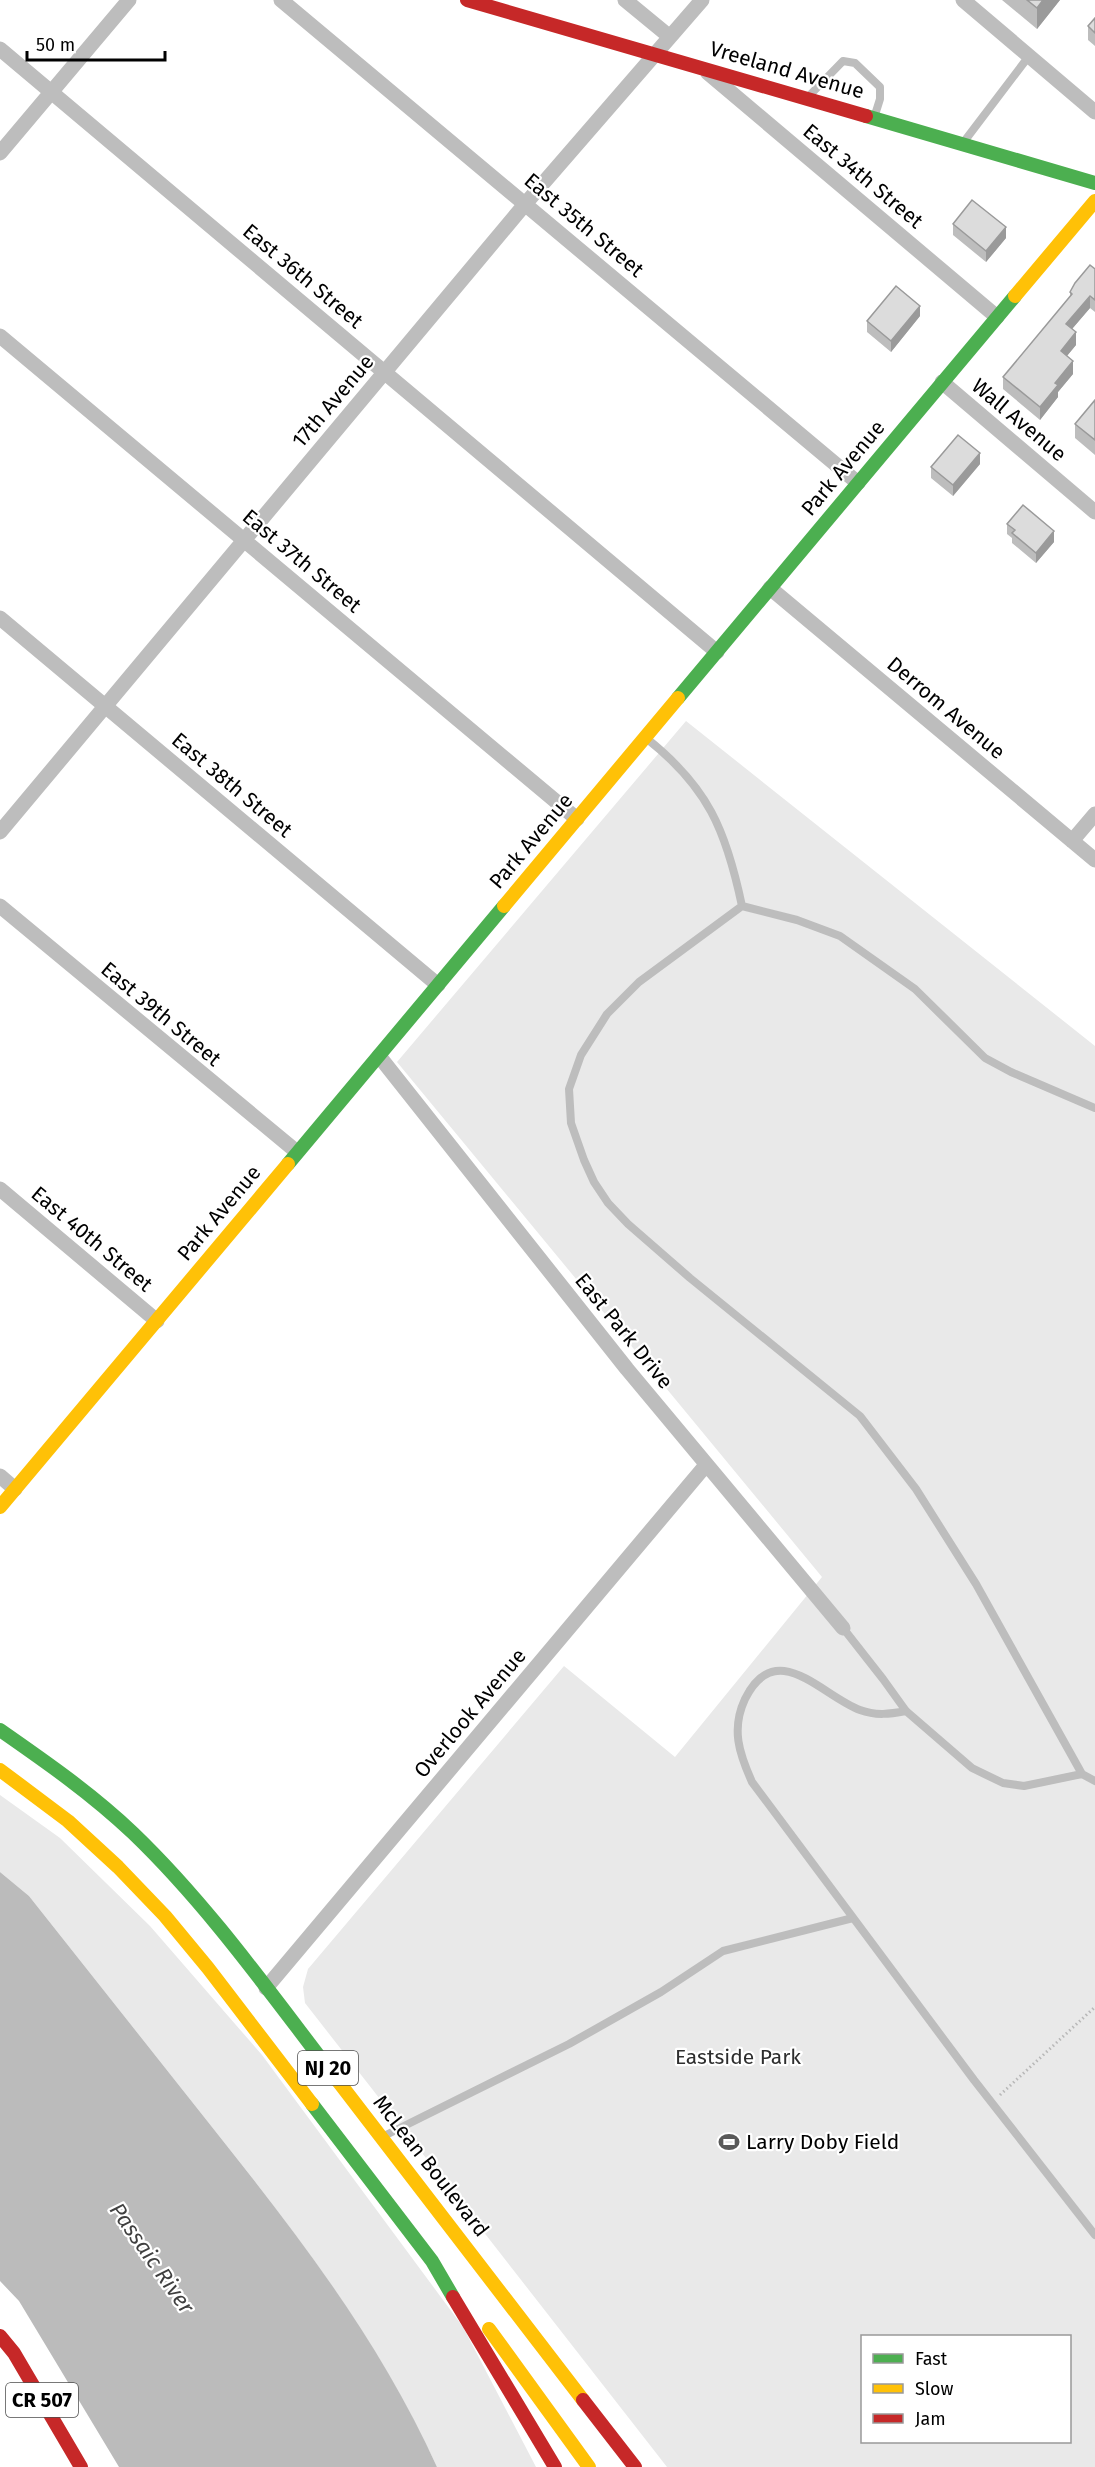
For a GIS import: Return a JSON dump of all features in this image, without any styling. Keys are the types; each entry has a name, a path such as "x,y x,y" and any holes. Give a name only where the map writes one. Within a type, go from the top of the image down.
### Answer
{"main road":[{"name":"Vreeland Avenue","path":"467,0 1095,183"},
{"name":"Park Avenue","path":"0,1507 1095,201"},
{"name":"McLean Boulevard","path":"0,1730 84,1789 133,1833 188,1890 382,2137 635,2467"},
{"name":"NJ 20","path":"0,1770 68,1821 118,1867 165,1916 364,2170 432,2261 555,2467"},
{"path":"432,2261 508,2353 589,2467"},
{"name":"CR 507","path":"0,2336 14,2353 81,2467"},
{"path":"617,2444 642,2467"}],"street":[{"path":"0,153 129,0"},
{"name":"East 35th Street","path":"281,0 858,483"},
{"path":"625,0 670,37"},
{"name":"17th Avenue","path":"0,832 526,203 702,0"},
{"path":"963,0 1095,112"},
{"name":"East 36th Street","path":"0,49 717,652"},
{"name":"East 34th Street","path":"702,67 997,317"},
{"name":"East 37th Street","path":"0,336 577,819"},
{"name":"Wall Avenue","path":"942,382 1095,512"},
{"name":"Derrom Avenue","path":"770,588 1095,860"},
{"name":"East 38th Street","path":"0,618 438,985"},
{"path":"1072,841 1095,814"},
{"name":"East 39th Street","path":"0,906 297,1152"},
{"name":"East Park Drive","path":"379,1056 627,1369 843,1628"},
{"name":"East 40th Street","path":"0,1189 157,1321"},
{"name":"Overlook Avenue","path":"266,1988 706,1464"},
{"path":"0,1476 15,1489"}],"lane":[{"path":"963,144 1007,82 1029,56"},
{"path":"807,98 843,61 855,63 880,87 874,118"},
{"path":"645,737 682,771 711,809 724,837 742,906"},
{"path":"742,906 796,920 840,936 915,989 985,1058 1011,1072 1095,1108"},
{"path":"742,906 639,982 607,1014 581,1055 569,1089 571,1123 584,1160 594,1182 608,1203 651,1246 860,1416 916,1489 976,1584 1082,1774 1095,1781"},
{"path":"843,1628 906,1711 972,1768 1003,1783 1024,1786 1082,1774"},
{"path":"906,1711 883,1715 859,1710 811,1680 792,1671 782,1670 765,1676 757,1683 739,1713 736,1738 752,1782 974,2080 1095,2235"},
{"path":"382,2137 569,2044 661,1992 723,1952 853,1918"}],"path":[{"path":"1005,2091 1095,2007"}],"green space":[{"name":"Eastside Park","path":"686,721 1095,1046 1095,2467 667,2467 305,2003 303,1987 308,1969 564,1666 675,1757 822,1577 397,1062"},
{"path":"0,1795 60,1838 150,1926 262,2055 463,2327 536,2467 437,2467 389,2376 335,2290 306,2249 244,2167 29,1896 0,1872"}],"water":[{"name":"Passaic River","path":"0,1872 29,1896 244,2167 306,2249 390,2376 437,2467 119,2467 19,2301 0,2281"}],"building":[{"path":"1027,0 1043,0 1037,8"},
{"path":"1095,18 1095,33 1088,26"},
{"path":"972,200 1006,227 986,251 953,224"},
{"path":"1090,265 1095,269 1095,300 1090,296 1066,324 1076,332 1061,351 1073,361 1055,383 1058,385 1040,407 1003,377 1072,294 1070,292 1075,283"},
{"path":"896,286 920,306 891,341 867,321"},
{"path":"1095,400 1095,440 1075,424"},
{"path":"958,435 980,453 953,485 931,467"},
{"path":"1023,505 1054,531 1036,553 1012,533 1015,530 1007,524"}],"traffic: fast":[{"path":"866,116 1095,183"},
{"path":"678,698 1015,296"},
{"path":"288,1164 504,906"},
{"path":"0,1730 101,1805 161,1861 240,1953 338,2081"},
{"path":"312,2104 432,2261 453,2297"}],"traffic: slow":[{"path":"1015,296 1095,201"},
{"path":"504,906 678,698"},
{"path":"0,1507 288,1164"},
{"path":"0,1770 68,1821 118,1867 165,1916 208,1968 312,2104"},
{"path":"338,2081 583,2400"},
{"path":"489,2329 589,2467"}],"traffic: jam":[{"path":"467,0 866,116"},
{"path":"453,2297 555,2467"},
{"path":"0,2336 14,2353 81,2467"},
{"path":"583,2400 635,2467"}],"place":[{"name":"Larry Doby Field","path":"729,2142"}]}
